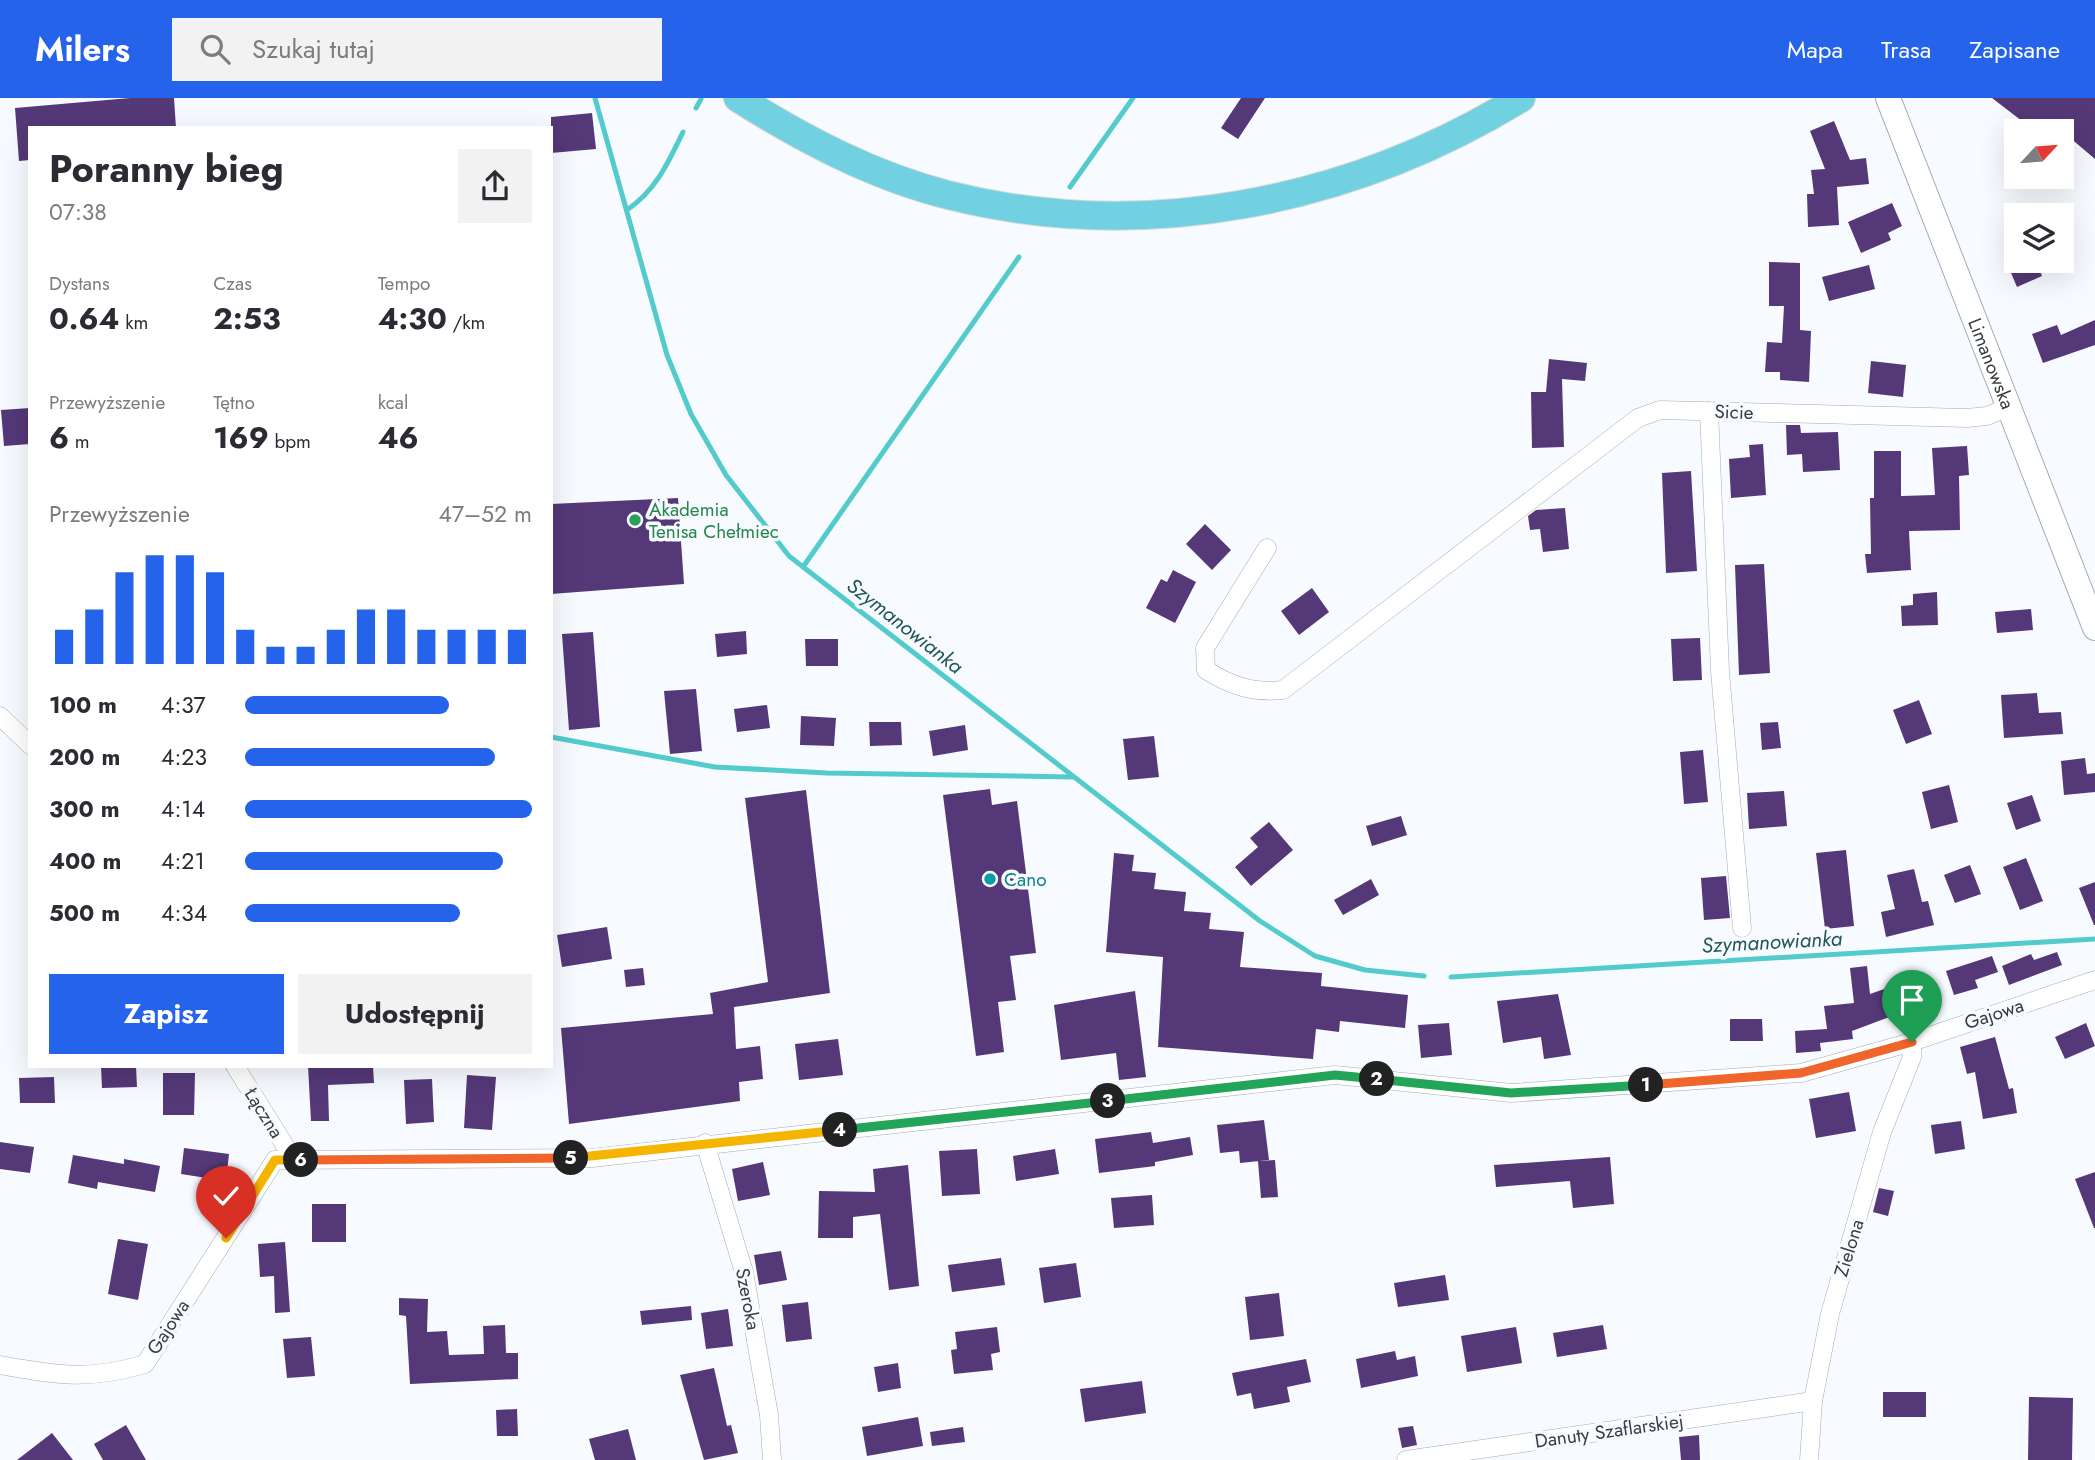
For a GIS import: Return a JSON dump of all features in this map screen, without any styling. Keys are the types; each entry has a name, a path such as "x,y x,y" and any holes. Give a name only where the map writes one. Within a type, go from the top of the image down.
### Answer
{"main road":[{"path":"738,98 818,145 875,171 946,195 1020,210 1082,216 1180,214 1240,207 1314,190 1379,168 1436,144 1521,98"},
{"name":"Limanowska","path":"1888,98 2095,628"}],"street":[{"name":"Sicie","path":"1268,548 1205,648 1206,670 1224,682 1257,692 1283,690 1638,418 1660,411 1709,411 1967,418 1987,416 2009,407"},
{"path":"1709,411 1720,671 1742,928"},
{"path":"0,716 28,743"},
{"name":"Gajowa","path":"0,1365 60,1375 107,1375 145,1364 275,1160 592,1158 705,1143 939,1120 1335,1075 1511,1093 1801,1073 1912,1042 2095,980"},
{"name":"Zielona","path":"1809,1460 1813,1401 1841,1270 1882,1132 1912,1057 1912,1042"},
{"name":"Łączna","path":"236,1068 294,1160"},
{"name":"Szeroka","path":"705,1143 744,1272 769,1415 772,1460"},
{"name":"Danuty Szaflarskiej","path":"1406,1460 1813,1401"}],"building":[{"path":"130,98 174,98 176,126 28,126 28,160 19,161 15,108"},
{"path":"1241,98 1265,98 1238,139 1221,128"},
{"path":"1992,98 2095,98 2095,159 2074,141 2074,119 2019,119"},
{"path":"592,113 596,149 553,153 551,117"},
{"path":"1834,121 1850,160 1866,158 1869,184 1837,187 1839,225 1808,227 1807,194 1814,194 1811,170 1825,169 1810,131"},
{"path":"1892,203 1902,226 1888,233 1891,240 1861,253 1848,222"},
{"path":"1769,262 1800,263 1800,330 1811,331 1809,382 1780,380 1780,372 1765,372 1767,342 1782,343 1784,306 1769,306"},
{"path":"1869,265 1875,289 1829,301 1822,277"},
{"path":"2011,273 2041,273 2042,276 2017,287"},
{"path":"2095,320 2095,345 2043,363 2032,334 2057,325 2061,335"},
{"path":"1549,359 1587,363 1585,381 1562,379 1564,447 1532,448 1531,392 1546,392"},
{"path":"1871,361 1906,365 1903,397 1868,393"},
{"path":"28,408 28,444 4,446 1,410"},
{"path":"1786,425 1800,425 1801,433 1838,432 1840,470 1803,472 1802,454 1787,455"},
{"path":"1763,444 1766,495 1731,498 1729,459 1750,457 1749,445"},
{"path":"1967,446 1969,475 1959,476 1960,530 1909,531 1911,570 1867,573 1865,554 1871,554 1870,498 1874,498 1874,451 1901,451 1901,496 1935,495 1932,448"},
{"path":"1691,471 1697,571 1666,573 1662,473"},
{"path":"678,498 684,584 553,594 553,504"},
{"path":"1565,508 1569,549 1543,552 1540,529 1530,530 1528,516 1536,510"},
{"path":"1205,524 1231,550 1212,570 1186,544"},
{"path":"1764,564 1770,673 1739,675 1735,565"},
{"path":"1173,570 1196,582 1175,623 1146,608 1161,579 1167,582"},
{"path":"1312,588 1329,612 1299,635 1281,611"},
{"path":"1937,592 1938,625 1902,626 1901,606 1913,605 1913,594"},
{"path":"2031,609 2033,630 1997,633 1995,612"},
{"path":"746,631 747,654 717,657 715,634"},
{"path":"593,632 600,727 569,730 562,634"},
{"path":"1700,638 1702,680 1673,681 1671,639"},
{"path":"805,639 838,639 838,666 806,666"},
{"path":"696,689 702,751 670,754 664,691"},
{"path":"2037,693 2039,713 2061,712 2063,734 2004,738 2001,695"},
{"path":"1919,700 1932,734 1906,744 1893,710"},
{"path":"767,705 770,728 737,732 734,709"},
{"path":"801,716 836,718 834,746 800,745"},
{"path":"869,722 901,722 902,745 870,746"},
{"path":"1778,722 1781,748 1762,750 1760,723"},
{"path":"965,725 968,750 933,756 929,731"},
{"path":"1154,736 1159,777 1128,780 1123,739"},
{"path":"1703,750 1708,802 1684,804 1680,752"},
{"path":"2085,758 2087,774 2095,773 2095,792 2064,795 2061,761"},
{"path":"1949,785 1958,822 1931,829 1922,792"},
{"name":"Cano","path":"990,789 992,805 1017,801 1036,953 1010,956 1016,1000 998,1002 1004,1052 976,1056 943,795"},
{"path":"806,790 830,993 734,1007 736,1049 760,1046 763,1079 739,1082 740,1101 569,1124 561,1028 713,1014 710,993 768,982 745,798"},
{"path":"1784,791 1787,826 1749,829 1747,793"},
{"path":"2032,795 2041,821 2016,830 2007,803"},
{"path":"1401,816 1407,835 1372,846 1366,826"},
{"path":"1269,822 1293,850 1251,886 1235,867 1258,847 1250,838"},
{"path":"1846,850 1854,926 1825,929 1816,853"},
{"path":"1114,853 1134,855 1132,871 1156,873 1154,889 1186,892 1184,911 1211,913 1209,929 1244,932 1240,967 1322,973 1321,986 1408,995 1405,1028 1340,1021 1339,1032 1316,1029 1313,1059 1158,1047 1163,957 1106,952"},
{"path":"2026,858 2043,901 2020,910 2003,867"},
{"path":"1970,865 1981,894 1955,903 1944,875"},
{"path":"1914,869 1922,902 1928,901 1934,925 1886,937 1881,912 1895,909 1887,875"},
{"path":"1726,876 1730,918 1704,920 1701,878"},
{"path":"1371,879 1379,895 1343,915 1334,900"},
{"path":"2095,882 2095,925 2094,925 2079,888"},
{"path":"607,927 612,959 562,967 557,935"},
{"path":"2057,952 2062,965 2009,985 2002,966 2031,954 2034,960"},
{"path":"1992,956 1998,972 1975,980 1978,988 1954,995 1946,971"},
{"path":"1867,966 1870,994 1890,987 1900,1013 1852,1031 1853,1039 1820,1043 1821,1051 1796,1053 1795,1031 1827,1029 1824,1006 1854,1003 1850,968"},
{"path":"643,968 645,985 626,987 624,970"},
{"path":"1135,991 1146,1077 1119,1080 1116,1053 1061,1060 1054,1005"},
{"path":"1558,994 1571,1055 1544,1059 1541,1037 1503,1043 1497,1001"},
{"path":"1730,1019 1762,1019 1763,1041 1730,1041"},
{"path":"1449,1023 1452,1055 1421,1058 1418,1025"},
{"path":"2086,1023 2095,1046 2065,1059 2055,1037"},
{"path":"1995,1037 2009,1089 2013,1088 2017,1113 1983,1119 1975,1072 1967,1074 1960,1047"},
{"path":"838,1039 843,1075 799,1080 795,1044"},
{"path":"101,1068 136,1068 137,1087 102,1088"},
{"path":"308,1068 373,1068 374,1083 328,1085 329,1121 311,1121"},
{"path":"163,1073 195,1073 194,1115 163,1115"},
{"path":"467,1075 496,1077 492,1130 464,1128"},
{"path":"54,1077 55,1103 20,1103 19,1078"},
{"path":"432,1079 434,1122 406,1124 404,1080"},
{"path":"1849,1092 1856,1131 1816,1138 1809,1099"},
{"path":"1264,1120 1269,1160 1240,1163 1239,1151 1220,1153 1217,1125"},
{"path":"1961,1121 1965,1149 1935,1154 1931,1125"},
{"path":"1151,1132 1153,1143 1190,1137 1193,1155 1155,1162 1155,1166 1099,1173 1095,1139"},
{"path":"0,1142 34,1147 30,1173 0,1169"},
{"path":"184,1148 229,1154 226,1181 181,1174"},
{"path":"977,1149 980,1194 942,1196 939,1151"},
{"path":"1055,1149 1059,1174 1016,1181 1013,1156"},
{"path":"73,1155 124,1164 124,1159 160,1166 155,1192 98,1182 97,1189 68,1183"},
{"path":"1610,1157 1614,1204 1573,1208 1570,1181 1496,1187 1494,1165"},
{"path":"1275,1160 1278,1197 1261,1198 1258,1161"},
{"path":"763,1162 770,1195 738,1201 732,1169"},
{"path":"908,1165 919,1286 889,1290 880,1214 853,1217 853,1238 818,1238 819,1191 875,1192 873,1169"},
{"path":"2095,1172 2095,1228 2094,1228 2075,1179"},
{"path":"1879,1188 1894,1191 1888,1216 1873,1212"},
{"path":"1152,1195 1154,1225 1114,1228 1111,1198"},
{"path":"312,1204 346,1204 346,1242 312,1242"},
{"path":"118,1239 148,1244 138,1300 108,1294"},
{"path":"285,1242 290,1312 275,1313 274,1276 260,1277 258,1244"},
{"path":"781,1251 787,1280 759,1285 754,1255"},
{"path":"1001,1258 1005,1285 952,1292 948,1265"},
{"path":"1076,1263 1081,1297 1044,1303 1039,1268"},
{"path":"1445,1275 1449,1300 1398,1307 1394,1283"},
{"path":"1279,1293 1284,1336 1250,1340 1245,1297"},
{"path":"399,1298 428,1299 427,1332 447,1331 449,1355 484,1354 483,1326 505,1325 506,1353 518,1353 518,1379 410,1384 406,1316 399,1315"},
{"path":"808,1302 812,1339 786,1342 782,1305"},
{"path":"691,1306 692,1320 642,1325 640,1311"},
{"path":"728,1309 733,1346 706,1349 701,1313"},
{"path":"1603,1325 1607,1349 1557,1357 1553,1333"},
{"path":"997,1327 1000,1352 991,1354 993,1370 954,1374 951,1350 957,1349 955,1332"},
{"path":"1516,1327 1522,1363 1467,1372 1461,1336"},
{"path":"311,1337 315,1376 287,1378 283,1339"},
{"path":"1395,1351 1397,1360 1415,1356 1418,1376 1361,1388 1356,1359"},
{"path":"1306,1359 1311,1382 1287,1387 1290,1402 1254,1409 1251,1393 1237,1396 1232,1373"},
{"path":"898,1363 901,1388 878,1392 874,1367"},
{"path":"714,1368 727,1426 731,1425 738,1453 704,1460 680,1375"},
{"path":"1142,1381 1146,1413 1085,1422 1080,1389"},
{"path":"1883,1392 1926,1392 1926,1417 1883,1417"},
{"path":"2029,1397 2073,1398 2072,1460 2028,1460"},
{"path":"517,1409 518,1436 497,1436 496,1410"},
{"path":"918,1417 923,1446 867,1456 862,1427"},
{"path":"126,1425 146,1460 103,1460 94,1444"},
{"path":"1413,1426 1417,1445 1402,1448 1398,1428"},
{"path":"963,1427 965,1442 932,1446 930,1432"},
{"path":"628,1429 636,1460 595,1460 589,1439"},
{"path":"52,1433 73,1460 17,1460"},
{"path":"1699,1435 1700,1460 1681,1460 1679,1437"}],"waterway":[{"name":"Szymanowianka","path":"595,98 667,355 691,414 726,475 789,556 1260,921 1315,956 1365,970 1424,976"},
{"path":"1070,187 1133,98"},
{"path":"696,108 701,99"},
{"path":"627,210 654,185 683,132"},
{"path":"803,567 1019,257"},
{"path":"553,737 715,767 827,773 1073,777"},
{"name":"Szymanowianka","path":"1451,977 2095,939"}],"place":[{"name":"Akademia Tenisa Chełmiec","path":"635,520"},
{"name":"Cano","path":"990,879"}],"route":[{"path":"226,1238 275,1160 592,1158 705,1143 926,1122 1335,1075 1511,1093 1667,1084 1801,1073 1912,1042"}]}
